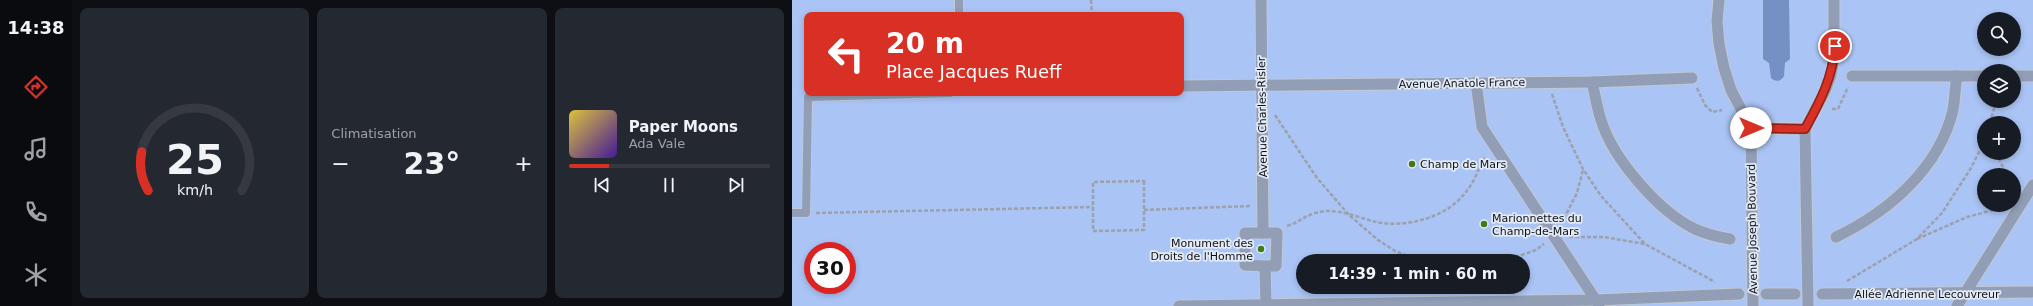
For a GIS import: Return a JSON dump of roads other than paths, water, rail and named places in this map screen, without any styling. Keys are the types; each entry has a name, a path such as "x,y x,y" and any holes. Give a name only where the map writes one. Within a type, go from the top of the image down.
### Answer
{"street":[{"name":"Avenue Charles-Risler","path":"1260,0 1263,230"},
{"path":"1719,0 1717,21 1719,44 1724,68 1731,90 1751,128 1805,129"},
{"path":"1808,306 1805,129 1825,91 1831,75 1834,57 1834,0"},
{"path":"1852,76 1977,76"},
{"path":"1836,237 1854,228 1888,206 1927,165 1939,148 1947,129 1953,110 1957,76"},
{"path":"2021,76 2033,76"},
{"name":"Avenue Anatole France","path":"1184,86 1592,82 1692,78"},
{"path":"1476,82 1482,127 1598,303"},
{"path":"1592,82 1601,121 1624,163 1643,187 1658,203 1695,229 1730,239"},
{"name":"Avenue Joseph Bouvard","path":"1751,128 1753,306"},
{"path":"1957,306 2033,185"},
{"path":"1263,230 1276,233 1276,266 1265,266 1245,265 1245,233 1263,230"},
{"path":"1265,266 1266,305"},
{"name":"Allée Adrienne Lecouvreur","path":"1825,294 1965,294 2033,292"},
{"path":"1179,306 1598,303 1738,294"},
{"path":"1766,294 1795,294"}],"lane":[{"path":"959,0 959,12"},
{"path":"792,213 806,213 808,97 844,96"}],"place":[{"name":"Champ de Mars","path":"1412,164"},
{"name":"Marionnettes du Champ-de-Mars","path":"1484,224"},
{"name":"Monument des Droits de l'Homme","path":"1261,249"}]}
